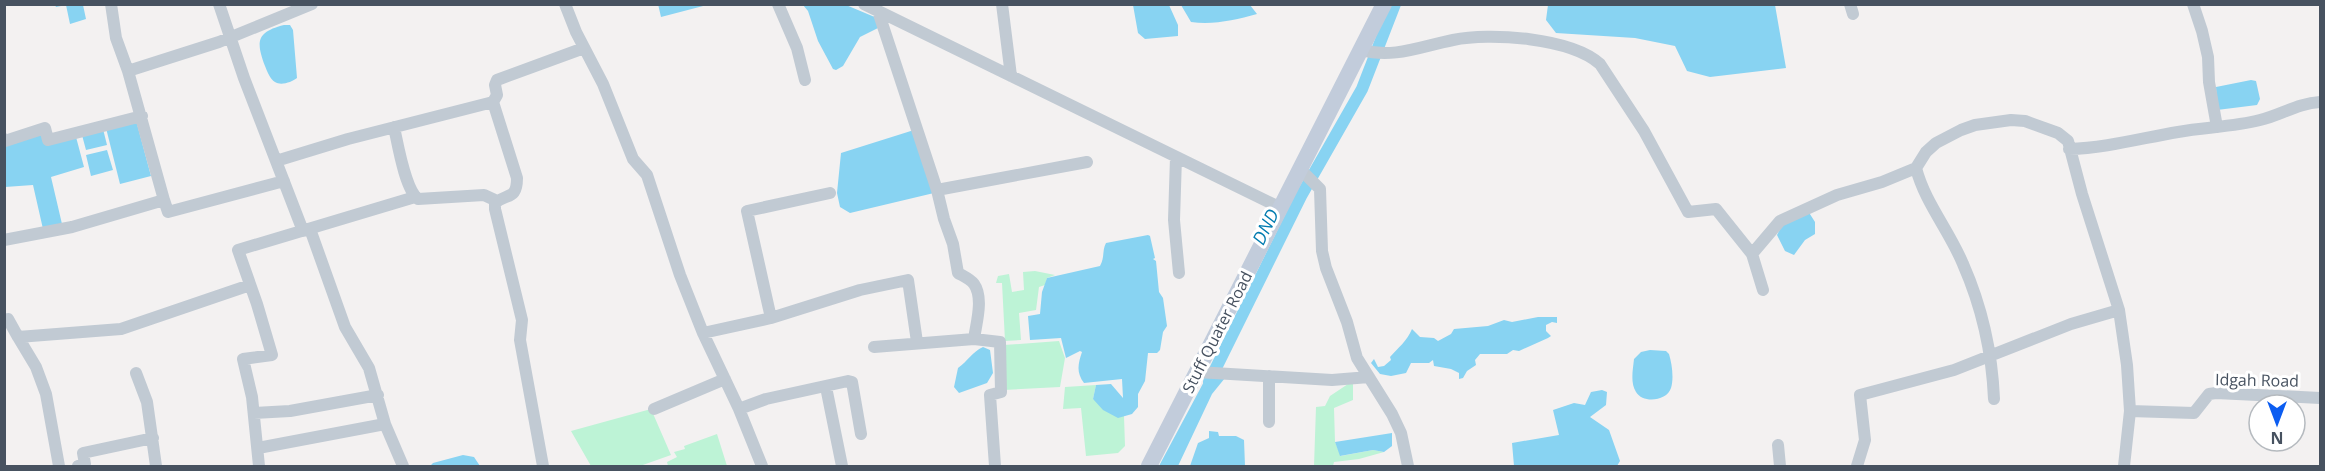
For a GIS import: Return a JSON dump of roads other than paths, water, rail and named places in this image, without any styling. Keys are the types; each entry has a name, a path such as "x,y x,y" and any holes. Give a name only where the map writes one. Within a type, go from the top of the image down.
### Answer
{"street":[{"path":"111,4 116,38 142,116 168,212 284,181"},
{"path":"219,4 276,161 307,230 345,327 369,368 386,424 403,466"},
{"path":"128,71 211,45 312,4"},
{"path":"565,4 603,84 633,159 647,175 680,275 762,466"},
{"path":"778,4 797,48 805,80"},
{"path":"1002,4 1011,76"},
{"name":"Stuff Quater Road","path":"1149,466 1202,372 1279,207 1303,172 1373,52 1384,4"},
{"path":"2193,4 2208,57 2209,82 2217,127"},
{"path":"872,7 1279,207"},
{"path":"872,7 937,190 953,244 958,273 973,282 976,288 978,317 974,339"},
{"path":"1373,52 1398,53 1454,39 1491,36 1523,38 1565,46 1591,56 1600,64 1644,130 1688,212 1716,209 1752,254 1763,290"},
{"path":"276,161 394,127 493,102 497,95 495,85 497,80 584,48"},
{"path":"493,102 517,178 517,188 497,201 495,210 522,320 520,340 543,466"},
{"path":"2069,149 2096,147 2260,120 2307,103 2320,102"},
{"path":"4,139 5,141 45,128 48,140 142,116"},
{"path":"1752,254 1779,221 1837,195 1882,182 1916,168 1926,152 1936,143 1961,130 1975,125 2011,120 2025,121 2058,133 2068,141 2120,310 2130,411 2124,466"},
{"path":"394,127 415,197"},
{"path":"1176,157 1174,220 1179,273"},
{"path":"937,190 1087,162"},
{"path":"1916,168 1926,197 1963,263 1991,355 1994,399"},
{"path":"1303,172 1320,189 1322,251 1357,358 1392,414 1401,433 1408,466"},
{"path":"771,318 747,211 830,193"},
{"path":"259,466 254,413 243,359 272,356 238,250 415,197 425,201 484,195 497,201"},
{"path":"4,240 72,227 164,200"},
{"path":"703,333 771,318 878,285 908,280 917,342"},
{"path":"18,337 121,329 250,285"},
{"path":"1857,466 1865,440 1860,395 1929,378 2071,324 2120,310"},
{"path":"4,320 8,319 36,367 46,394 58,466"},
{"path":"874,346 974,339 1000,342 1001,392 990,395 995,466"},
{"path":"1202,372 1332,380 1369,377"},
{"path":"136,373 147,402 156,466"},
{"path":"1269,376 1269,422"},
{"path":"654,409 725,379"},
{"path":"739,409 766,399 848,381 852,382 861,434"},
{"path":"826,387 842,466"},
{"name":"Idgah Road","path":"2130,411 2194,413 2208,394 2216,393 2320,398"},
{"path":"254,413 290,411 378,395"},
{"path":"258,448 386,424"},
{"path":"78,466 85,464 83,453 153,438"},
{"path":"1778,445 1780,466"}],"water":[{"path":"658,4 707,4 707,5 661,17"},
{"path":"66,5 83,5 86,19 70,24"},
{"path":"803,5 846,5 877,18 878,28 860,37 843,66 836,70 833,69 818,41 808,11"},
{"path":"1133,5 1169,5 1178,25 1178,36 1145,39 1138,33"},
{"path":"1181,5 1250,5 1257,14 1233,20 1191,22"},
{"path":"1548,5 1775,5 1786,68 1710,77 1687,71 1675,46 1635,38 1556,33 1546,20"},
{"path":"290,25 293,30 297,78 280,84 273,81 269,75 262,58 260,44 263,35 268,31"},
{"path":"2256,81 2260,99 2257,105 2217,110 2216,87"},
{"path":"136,120 151,176 120,184 106,128"},
{"path":"103,129 107,145 86,150 82,135"},
{"path":"914,130 934,193 850,213 840,207 837,193 841,153"},
{"path":"42,133 76,137 84,167 51,177 62,224 43,229 33,185 5,187 5,144"},
{"path":"107,150 113,170 91,176 86,155"},
{"path":"1808,211 1815,222 1815,234 1805,240 1794,255 1785,251 1777,235 1782,225"},
{"path":"1148,235 1155,258 1153,259 1156,261 1159,292 1163,298 1167,326 1163,332 1160,350 1157,353 1148,353 1145,381 1138,394 1138,407 1132,414 1118,418 1103,410 1093,399 1096,385 1111,384 1123,398 1122,379 1084,383 1078,368 1082,352 1066,358 1061,338 1030,340 1028,316 1040,314 1042,292 1047,278 1100,266 1106,243"},
{"path":"1538,317 1557,317 1557,323 1552,322 1546,325 1546,331 1551,336 1519,351 1513,350 1507,354 1480,354 1475,360 1476,365 1467,371 1463,378 1459,379 1459,373 1451,369 1434,366 1433,360 1429,363 1411,363 1406,373 1391,376 1380,374 1371,363 1374,359 1378,367 1384,366 1391,360 1390,357 1405,341 1412,329 1420,337 1434,338 1438,341 1451,334 1454,329 1488,326 1504,320 1512,322"},
{"path":"983,347 990,350 993,373 987,383 959,393 954,387 958,368"},
{"path":"1666,351 1669,354 1672,371 1672,384 1669,392 1655,399 1639,396 1632,380 1634,359 1641,352"},
{"path":"1207,376 1225,378 1212,394 1178,466 1159,466"},
{"path":"1602,390 1607,392 1606,405 1590,417 1609,430 1620,461 1617,466 1514,466 1512,443 1559,435 1553,410 1574,403 1585,405 1591,392"},
{"path":"1209,431 1218,432 1219,436 1236,436 1244,440 1245,466 1190,466 1198,443 1209,438"},
{"path":"1392,433 1392,446 1384,452 1373,450 1340,456 1335,442"},
{"path":"463,455 474,457 480,466 430,466 433,463"}],"waterway":[{"name":"DND","path":"1209,382 1301,196 1362,89 1395,4"}]}
